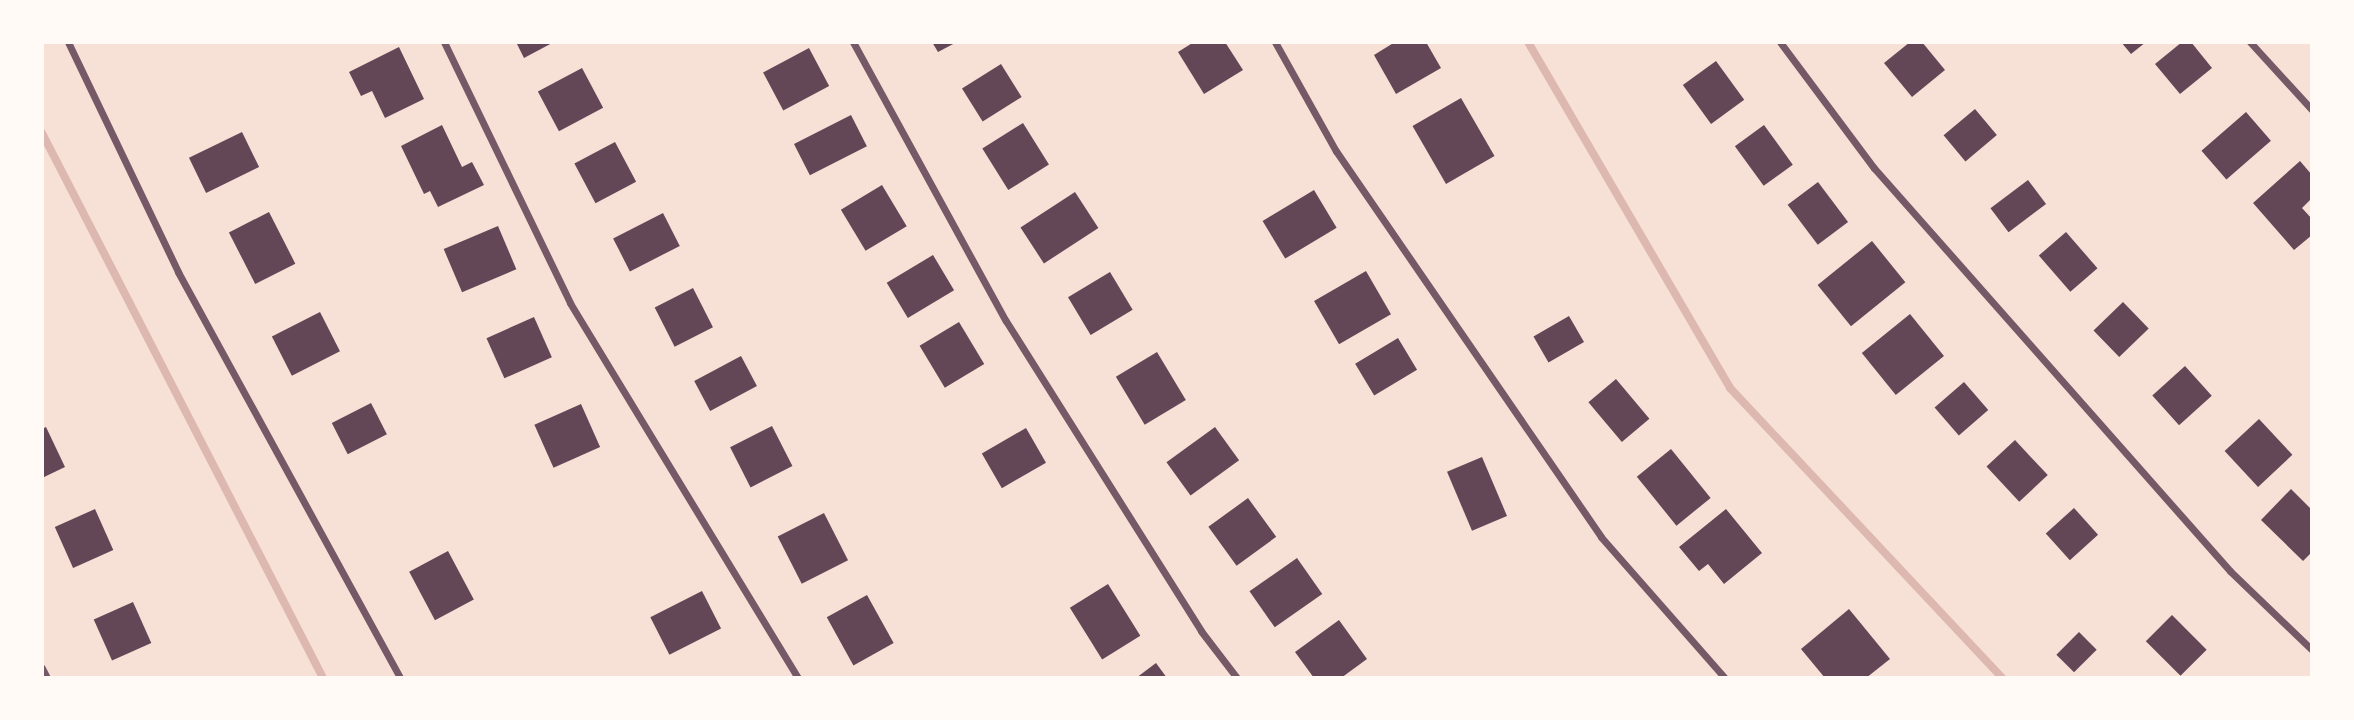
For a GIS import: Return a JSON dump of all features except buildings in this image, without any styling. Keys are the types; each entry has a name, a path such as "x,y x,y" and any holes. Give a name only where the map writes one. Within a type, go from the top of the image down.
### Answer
{"street":[{"path":"68,42 178,272 400,678"},
{"path":"444,42 570,303 798,678"},
{"path":"853,42 1006,321 1201,631 1237,678"},
{"path":"1275,42 1336,151 1601,537 1725,678"},
{"path":"1780,42 1874,168 2230,571 2312,650"},
{"path":"2250,42 2312,110"},
{"path":"42,668 47,678"}],"waterway":[{"path":"1528,42 1730,388 2002,678"},
{"path":"42,133 323,678"}]}
